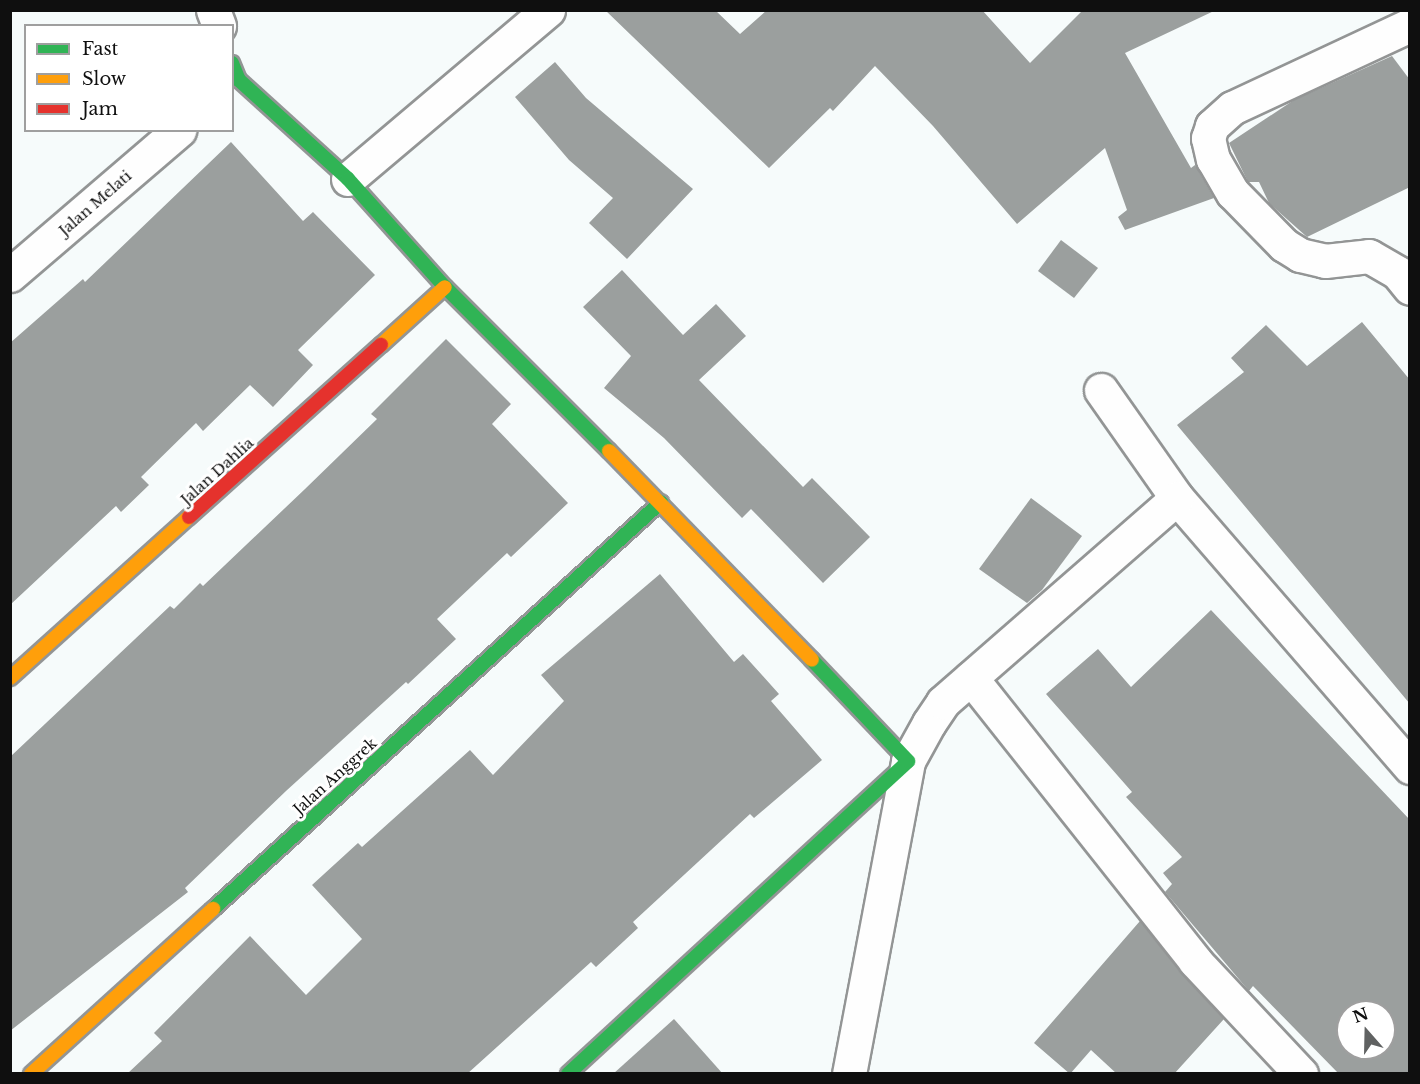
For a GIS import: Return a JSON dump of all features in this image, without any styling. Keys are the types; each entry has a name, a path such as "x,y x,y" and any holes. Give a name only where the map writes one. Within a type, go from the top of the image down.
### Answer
{"street":[{"path":"348,179 548,10"},
{"path":"1410,25 1232,108 1212,126 1208,138 1213,159 1233,193 1284,245 1300,255 1325,261 1369,256 1398,273 1410,288"},
{"path":"234,76 348,179 445,287 661,502 908,761"},
{"name":"Jalan Melati","path":"10,275 177,132"},
{"name":"Jalan Dahlia","path":"10,678 445,287"},
{"path":"1101,390 1177,498 1410,767"},
{"path":"568,1074 908,761 943,702 1177,498"},
{"name":"Jalan Anggrek","path":"31,1074 661,502"},
{"path":"971,678 1195,961 1301,1074"},
{"path":"849,1074 908,761"}],"building":[{"path":"605,10 715,10 740,34 767,10 982,10 1030,63 1083,10 1216,10 1125,53 1191,168 1195,165 1214,198 1125,230 1118,217 1127,210 1105,148 1017,224 933,126 875,66 833,111 830,108 769,168"},
{"path":"1392,56 1410,80 1410,187 1307,237 1269,203 1259,182 1248,182 1229,143 1294,100"},
{"path":"555,62 586,98 693,189 627,259 589,223 613,198 569,160 515,97"},
{"path":"231,142 303,221 313,212 375,275 298,350 313,365 273,407 250,385 203,431 196,423 141,477 149,485 121,512 116,506 10,605 10,343 83,279 85,282"},
{"path":"1061,240 1098,268 1074,298 1038,271"},
{"path":"622,270 683,335 716,304 746,336 699,380 803,487 812,478 870,537 823,583 751,509 742,518 664,438 604,388 631,356 583,307"},
{"path":"1362,322 1410,380 1410,704 1177,425 1244,372 1231,358 1266,325 1307,366"},
{"path":"446,339 511,404 492,424 568,503 511,557 507,553 437,619 456,639 286,791 185,888 188,892 10,1031 10,757 170,606 174,609 200,583 203,586 305,489 377,419 371,414"},
{"path":"1031,498 1082,536 1042,590 1027,603 979,569"},
{"path":"660,574 734,662 743,654 779,694 771,701 822,760 754,818 750,814 633,922 638,928 596,967 591,962 467,1074 127,1074 162,1041 154,1033 250,936 306,995 362,939 312,885 358,843 362,847 470,750 493,775 564,701 541,675"},
{"path":"1211,610 1410,820 1410,1074 1339,1074 1253,986 1249,991 1165,892 1172,884 1163,873 1182,857 1126,797 1132,792 1046,694 1098,649 1131,687"},
{"path":"1140,921 1224,1019 1174,1074 1117,1074 1091,1050 1070,1074 1034,1043"},
{"path":"674,1019 723,1074 613,1074"}],"traffic: fast":[{"path":"234,68 239,80 348,179 445,287 609,451"},
{"path":"213,909 661,502"},
{"path":"568,1074 908,761 812,660"}],"traffic: slow":[{"path":"381,345 445,287"},
{"path":"609,451 812,660"},
{"path":"10,678 189,517"},
{"path":"31,1074 213,909"}],"traffic: jam":[{"path":"189,517 381,345"}]}
